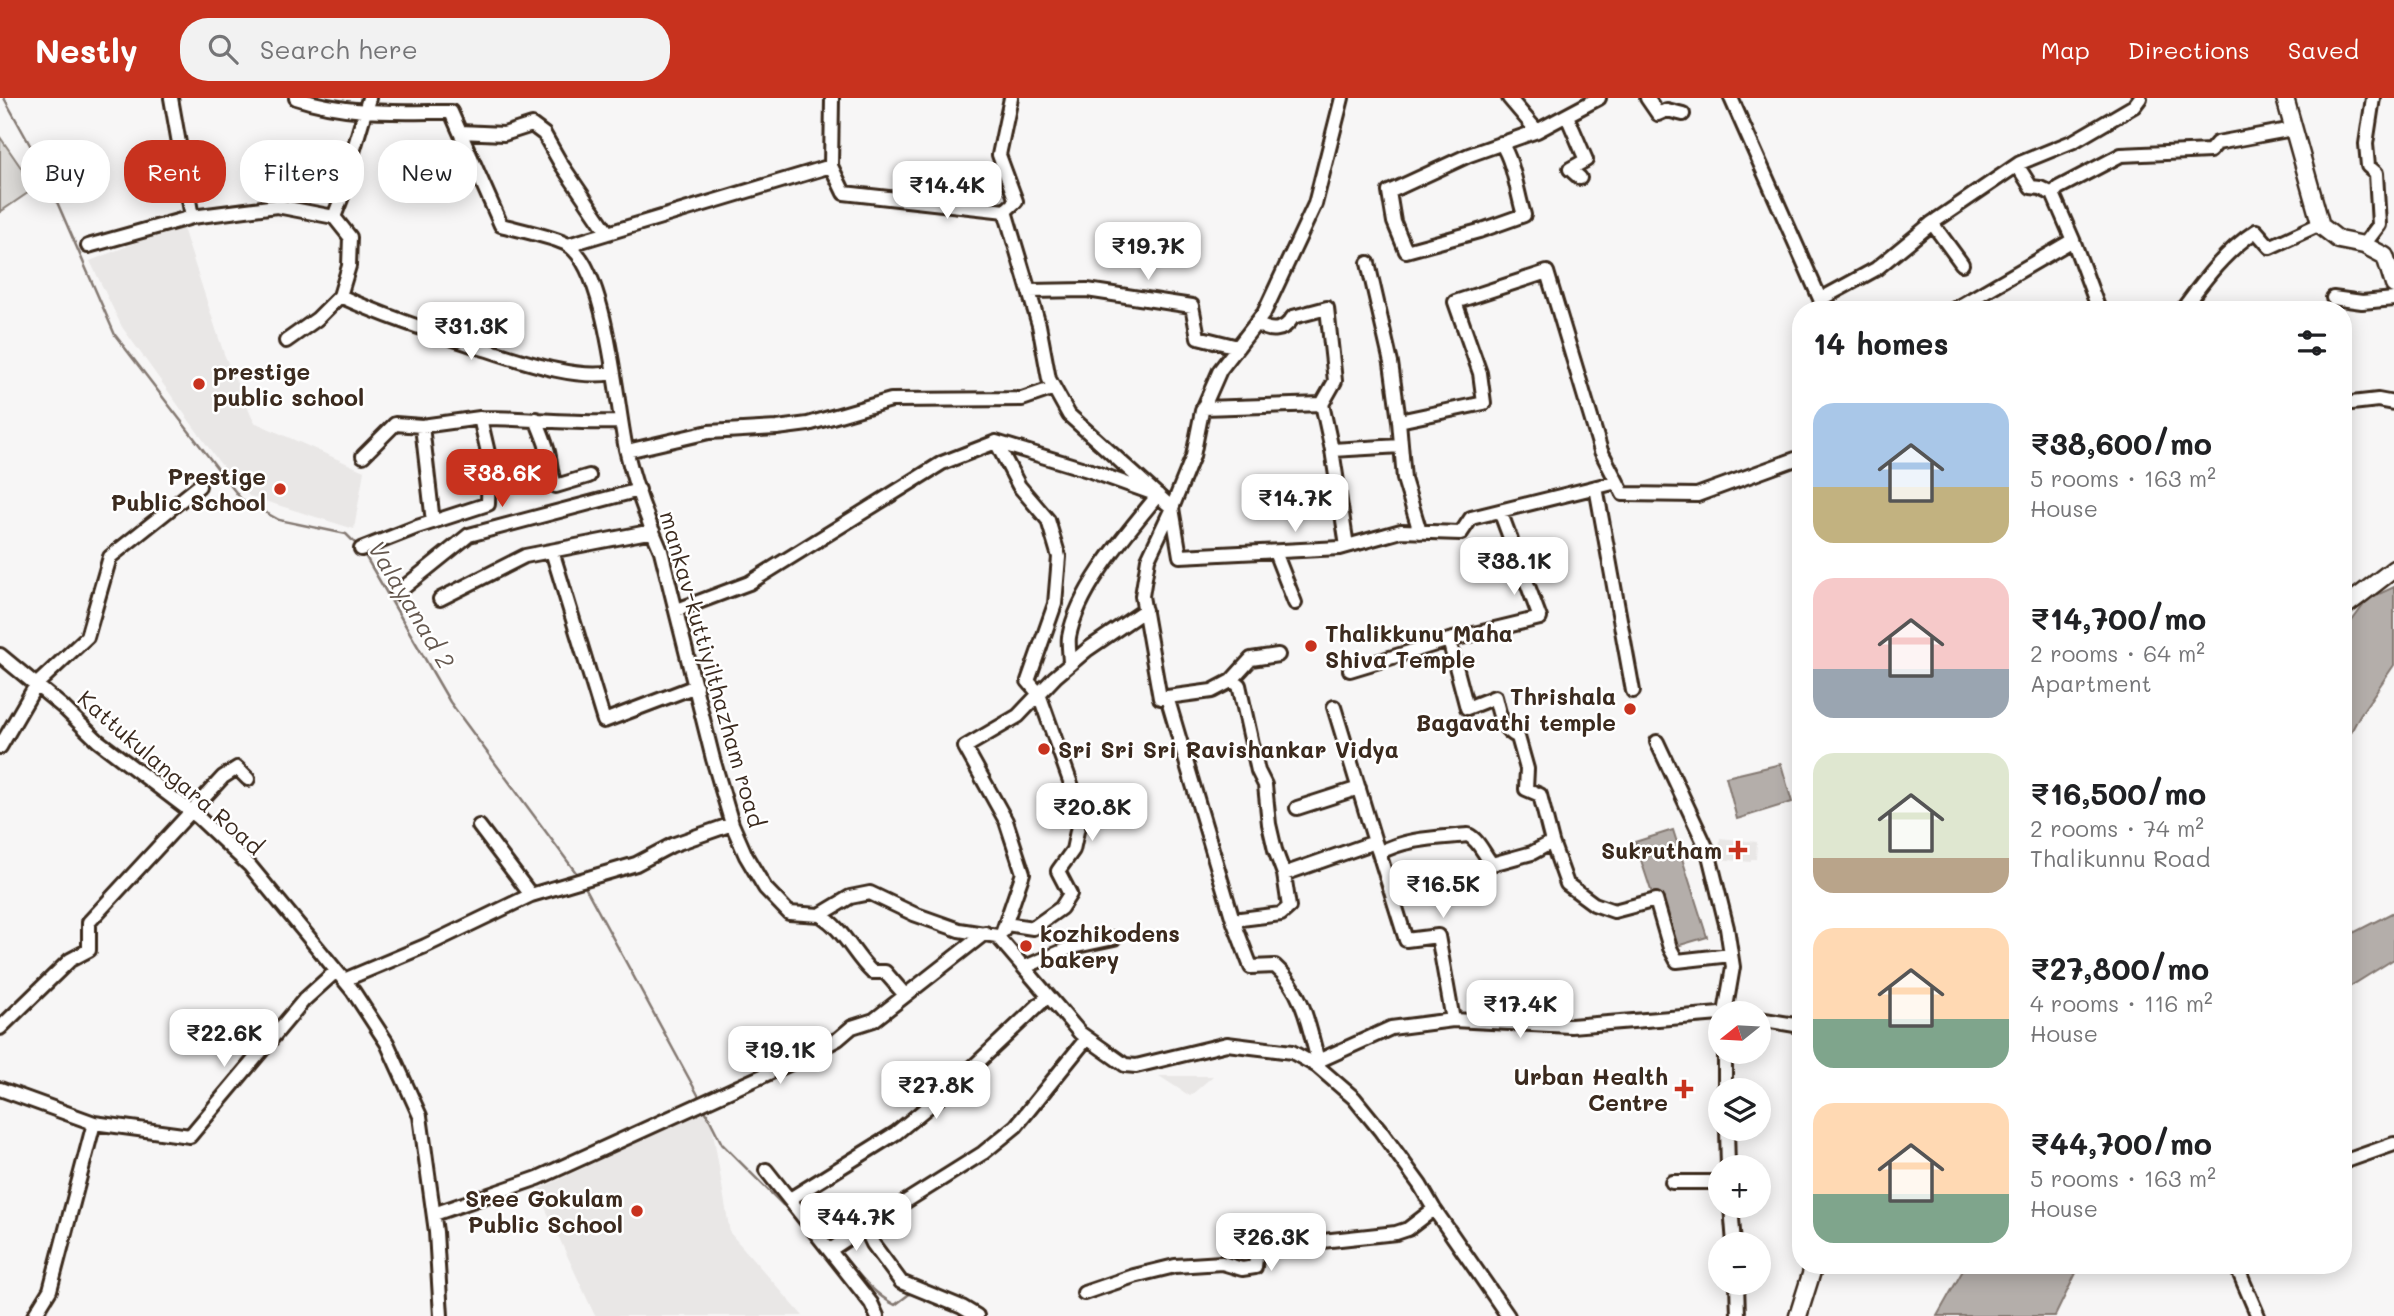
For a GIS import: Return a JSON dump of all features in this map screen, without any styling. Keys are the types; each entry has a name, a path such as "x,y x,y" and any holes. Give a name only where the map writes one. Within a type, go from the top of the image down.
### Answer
{"main road":[{"path":"2285,98 2320,224 2339,240 2364,245 2385,256 2393,273"},
{"path":"2352,601 2394,569"},
{"path":"1798,1316 1811,1274"}],"street":[{"path":"171,98 192,217"},
{"path":"296,98 322,107 364,113 452,112 501,225 568,244 831,166"},
{"path":"334,217 348,181 353,152 369,98"},
{"path":"832,98 831,166 844,193 1005,211 1016,201 999,155 1010,99"},
{"path":"1278,655 1251,659 1231,681 1212,691 1160,698 1142,596 1148,559 1193,456 1203,408 1220,370 1264,313 1315,204 1342,98"},
{"path":"1509,98 1537,131"},
{"path":"1501,143 1511,165 1524,215 1479,232 1406,251 1394,222 1389,192 1469,155 1501,143 1537,131 1599,98"},
{"path":"1647,98 1658,114 1667,110 1683,114"},
{"path":"1731,98 1822,301"},
{"path":"1828,301 1876,269 1932,223 2017,165 2074,141 2134,106 2140,98"},
{"path":"2364,245 2379,225 2376,173 2368,166 2367,144 2373,98"},
{"path":"1567,116 1586,160 1570,169 1580,178"},
{"path":"460,132 504,134 532,125 544,134 608,233"},
{"path":"2053,194 2058,188 2121,155 2210,151 2217,143 2292,129"},
{"path":"2017,165 2031,187 2053,194 2096,301"},
{"path":"88,246 192,217 276,206 334,217 350,237 349,266 340,296 317,319 286,341"},
{"path":"1005,211 1039,325 1049,379 1069,415 1172,508 1180,556 1348,546 1401,531 1461,533 1471,518 1617,482"},
{"path":"1932,223 1962,264"},
{"path":"2189,301 2236,244 2256,231 2270,247 2320,224"},
{"path":"1968,301 2073,240"},
{"name":"mankav-kuttiyilthazham road","path":"568,244 585,263 598,293 627,451 662,551 732,824 746,856 765,888 789,913 820,915"},
{"path":"1368,263 1391,363 1404,479 1420,532"},
{"path":"1399,421 1484,403 1480,373 1455,302 1546,272 1601,451 1623,494 1697,495 1792,460"},
{"path":"1029,291 1087,290 1192,306 1198,337 1238,347"},
{"path":"340,296 390,318 526,362 595,376 612,373"},
{"path":"2333,298 2362,302 2394,299"},
{"path":"1256,323 1265,329 1278,330 1288,326 1293,317 1327,307 1335,381 1322,404 1348,546"},
{"path":"627,451 709,432 808,424 891,400 1022,399 1054,388"},
{"path":"2352,403 2378,400 2394,403"},
{"path":"1203,408 1322,404"},
{"path":"362,456 396,424 422,426 480,418 621,422"},
{"path":"361,549 488,504 489,457 480,418"},
{"path":"536,419 549,455 551,476 556,486 590,476"},
{"path":"422,426 433,522"},
{"path":"677,610 749,583 942,463 996,442 1158,495"},
{"path":"996,442 1019,486 1048,520 1059,557 1055,604 1028,681 1039,694 1081,812 1073,850 1058,871 1070,894 1061,908 1033,928 1006,924"},
{"path":"1332,450 1401,446"},
{"path":"0,747 36,685 87,637 110,557 199,486"},
{"path":"1596,487 1633,691"},
{"path":"397,593 469,535 639,489"},
{"path":"1070,664 1069,638 1083,599 1101,568 1158,495"},
{"path":"1350,670 1449,640 1540,618 1500,511"},
{"path":"440,599 526,556 653,531"},
{"path":"552,551 604,721 696,686"},
{"path":"1275,551 1295,603"},
{"path":"1001,938 1023,873 1006,821 965,747 1018,716 1070,664 1145,610"},
{"path":"1449,640 1467,708 1495,697 1507,731 1517,737 1527,769 1526,789 1539,795 1567,884 1594,904 1614,911 1656,900 1670,948 1677,961 1731,955"},
{"name":"Kattukulangara Road","path":"0,655 98,741 190,811 250,866 340,975 387,1043 420,1116 434,1214 440,1316"},
{"path":"1231,681 1239,685 1258,771 1265,785 1269,824 1284,874 1289,907 1281,914 1233,920"},
{"path":"1167,696 1233,920 1251,967 1275,966 1286,976 1304,1009 1318,1063"},
{"path":"1334,707 1406,940 1438,936 1453,1020"},
{"path":"1657,742 1708,851 1727,928 1733,967 1726,1001"},
{"path":"0,1028 70,960 89,950 89,922 223,777 237,768 248,779"},
{"path":"1297,808 1359,788"},
{"path":"0,1089 94,1123 190,1136 304,1000 340,975 425,946 531,895 636,864 672,845 732,824"},
{"path":"479,826 531,895"},
{"path":"1284,874 1377,848 1424,840 1468,835 1475,838 1482,853 1492,864 1532,853 1552,842"},
{"path":"905,995 886,972 873,972 864,964 834,923 820,915 850,897 870,893 914,914 959,930 986,933 1001,938 1080,1033 1125,1065 1136,1066 1227,1044 1292,1052 1318,1063 1354,1098 1420,1185 1508,1316"},
{"path":"434,1214 538,1178 804,1057 838,1039 852,1027 874,1020 986,933"},
{"path":"1025,967 1072,947 1114,937"},
{"path":"790,1199 896,1133 952,1087 1048,996"},
{"path":"1318,1063 1391,1028 1453,1020 1571,1026 1708,1014"},
{"path":"1771,1020 1792,1024"},
{"path":"830,1250 1000,1140 1016,1126 1087,1038"},
{"path":"34,1316 50,1290 94,1123"},
{"path":"2352,1159 2394,1144"},
{"path":"765,1170 871,1303 877,1316"},
{"path":"1672,1182 1708,1182"},
{"path":"1084,1293 1175,1266 1222,1264 1242,1269 1255,1267 1256,1248 1396,1233 1408,1229 1434,1209"},
{"path":"865,1227 873,1244 901,1282 977,1316"},
{"path":"2240,1274 2258,1316"},
{"path":"1737,1295 1738,1316"}],"shaded area":[{"path":"0,137 21,168 21,198 0,212"},
{"name":"prestige public school","path":"183,228 224,354 254,422 364,471 354,529 249,496 219,462 122,327 90,261 150,237"},
{"path":"2394,587 2394,665 2352,730 2352,621 2368,599"},
{"path":"1781,764 1792,802 1737,819 1726,777"},
{"path":"1673,830 1707,937 1670,948 1635,842"},
{"name":"Sukrutham","path":"1720,838 1757,842 1756,859 1751,859 1751,862 1718,859"},
{"path":"2394,912 2394,959 2352,985 2352,933"},
{"path":"1159,1076 1213,1076 1190,1096"},
{"name":"Sree Gokulam Public School","path":"709,1108 730,1233 803,1316 595,1316 537,1190"},
{"path":"1961,1274 2076,1274 2055,1316 1937,1316"}],"waterway":[{"name":"Valayanad 2","path":"4,98 40,163 115,335 241,499 279,520 346,534 359,547"},
{"name":"Valayanad 2","path":"363,552 450,702 580,878"},
{"name":"Valayanad 2","path":"583,883 698,1095"},
{"name":"Valayanad 2","path":"705,1110 722,1144 783,1205 787,1205"},
{"name":"Valayanad 2","path":"838,1250 886,1300 895,1305 912,1292"}],"place":[{"name":"prestige public school","path":"199,384"},
{"name":"Prestige Public School","path":"280,489"},
{"name":"Thalikkunu Maha Shiva Temple","path":"1311,646"},
{"name":"Thrishala Bagavathi temple","path":"1630,709"},
{"name":"Sri Sri Sri Ravishankar Vidya","path":"1044,749"},
{"name":"Sukrutham","path":"1738,850"},
{"name":"kozhikodens bakery","path":"1026,946"},
{"name":"Urban Health Centre","path":"1684,1089"},
{"name":"Sree Gokulam Public School","path":"637,1211"}]}
